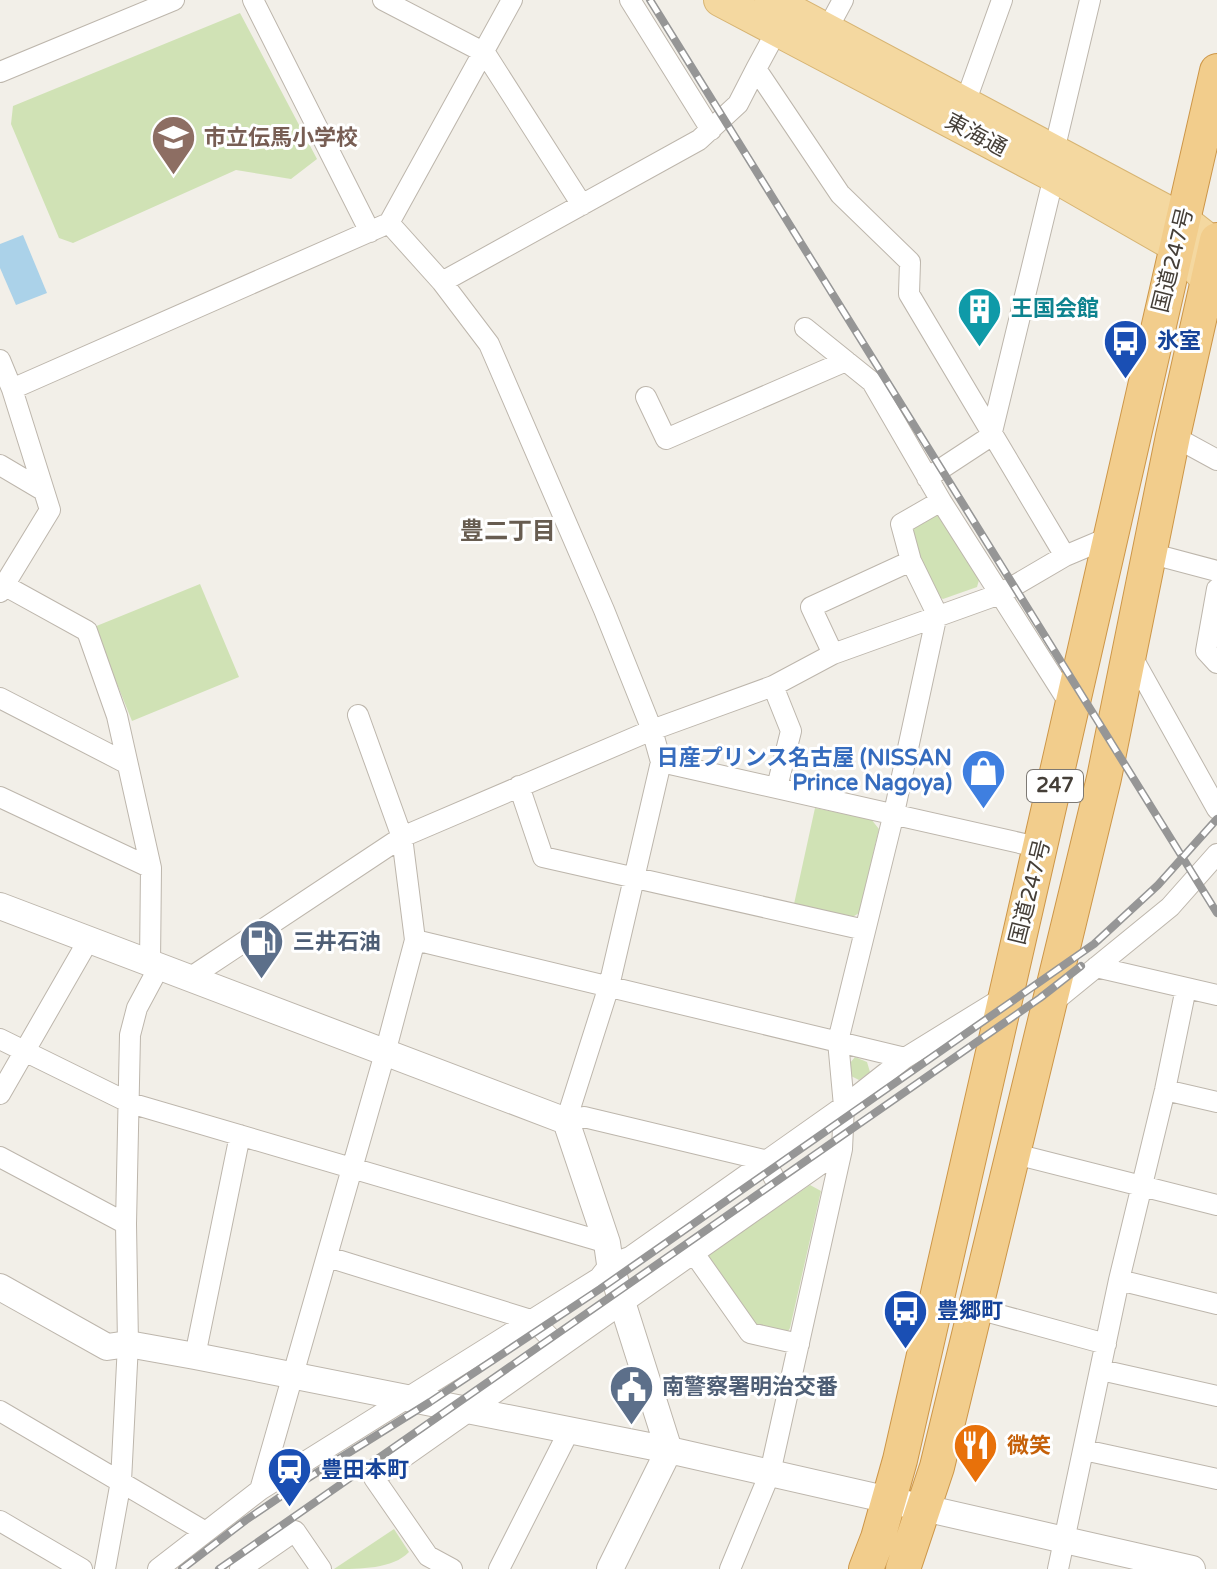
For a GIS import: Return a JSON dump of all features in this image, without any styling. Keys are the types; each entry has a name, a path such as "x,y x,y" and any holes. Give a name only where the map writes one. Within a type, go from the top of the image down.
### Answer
{"highway":[{"name":"国道247号","path":"866,1569 889,1500 907,1430 1217,71"},
{"name":"国道247号","path":"903,1569 937,1467 974,1308 1015,1154 1047,1007 1104,778 1173,436 1215,260"}],"main road":[{"name":"東海通","path":"720,0 779,13 822,40 1180,233 1215,260"},
{"name":"東海通","path":"822,40 965,103 1054,164"}],"street":[{"path":"253,0 370,232"},
{"path":"383,0 485,53 582,205"},
{"path":"12,389 389,223 512,0"},
{"path":"630,0 711,130"},
{"path":"822,40 843,0"},
{"path":"965,103 1002,0"},
{"path":"927,478 991,436 1090,0"},
{"path":"0,72 167,1"},
{"path":"442,282 699,140 738,104 779,13"},
{"path":"756,69 840,194 910,262 909,294 1065,556"},
{"path":"389,223 442,282 489,344 604,610 652,730 661,762 609,986 566,1121 669,1450 610,1569"},
{"path":"805,328 872,382 941,501 1073,709"},
{"path":"0,360 50,510 1,587 87,631 117,716 151,868 155,965 137,1008 130,1035 126,1224 128,1344 121,1481 105,1569"},
{"path":"646,397 666,439 846,361"},
{"path":"1173,436 1217,460"},
{"path":"0,465 44,491"},
{"path":"730,1569 770,1473 842,1149 844,1106 838,1041 894,813 937,614 911,561 901,524 941,501"},
{"path":"188,979 402,837 652,730 773,686 833,654 937,614 1000,594 1065,556 1110,537"},
{"path":"1149,553 1217,571"},
{"path":"833,654 811,607 911,561"},
{"path":"1217,589 1206,651 1217,663"},
{"path":"1130,653 1216,802"},
{"path":"773,686 791,731 777,787"},
{"path":"0,698 126,763"},
{"path":"260,1490 415,940 402,837 358,715"},
{"path":"661,762 1042,848"},
{"path":"519,786 543,857 865,930"},
{"path":"0,797 151,868"},
{"path":"1047,1007 1170,907 1217,854"},
{"path":"0,906 566,1121 584,1117 764,1160 781,1190"},
{"path":"415,940 905,1058"},
{"path":"0,1094 88,941"},
{"path":"1096,967 1217,995"},
{"path":"1058,1569 1119,1280 1186,988"},
{"path":"0,1039 130,1103 351,1169 609,1254 630,1257 844,1106 905,1058 1004,997"},
{"path":"1165,1090 1217,1102"},
{"path":"195,1356 240,1135"},
{"path":"452,1569 420,1563 374,1478 842,1149"},
{"path":"1015,1154 1217,1205"},
{"path":"0,1157 126,1224"},
{"path":"693,1252 750,1333 799,1344"},
{"path":"158,1569 260,1490 599,1278 609,1254"},
{"path":"328,1257 534,1321 558,1346"},
{"path":"1119,1280 1217,1304"},
{"path":"0,1287 107,1347 128,1344 471,1409 669,1450 1192,1569"},
{"path":"974,1308 1106,1344"},
{"path":"1101,1370 1217,1396"},
{"path":"0,1411 204,1531"},
{"path":"499,1569 569,1431"},
{"path":"1084,1450 1217,1479"},
{"path":"0,1521 82,1569"},
{"path":"240,1569 295,1531 321,1569"}],"green space":[{"path":"240,13 317,159 291,179 236,170 73,243 59,238 11,124 13,106"},
{"path":"932,514 940,516 979,580 977,587 943,599 935,595 908,531"},
{"path":"200,584 239,677 132,721 94,627"},
{"path":"815,808 871,819 879,829 859,913 851,918 794,904"},
{"path":"855,1057 867,1062 870,1072 859,1080 847,1074"},
{"path":"810,1185 821,1191 790,1328 787,1333 755,1328 708,1255"},
{"path":"394,1529 409,1552 402,1558 375,1567 334,1569"}],"water":[{"path":"23,235 47,293 16,305 0,268 0,244"}],"railway":[{"path":"650,0 1217,913"},
{"path":"182,1569 305,1480 430,1402 600,1289 1094,944 1158,885 1217,819"},
{"path":"219,1569 1040,998 1081,966"}],"place":[{"name":"市立伝馬小学校","path":"173,177"},
{"name":"王国会館","path":"980,348"},
{"name":"氷室","path":"1126,380"},
{"name":"日産プリンス名古屋 (NISSAN Prince Nagoya)","path":"983,810"},
{"name":"三井石油","path":"262,981"},
{"name":"豊郷町","path":"906,1350"},
{"name":"南警察署明治交番","path":"631,1426"},
{"name":"微笑","path":"976,1485"},
{"name":"豊田本町","path":"290,1509"}],"district":[{"name":"豊二丁目","path":"508,531"}]}
